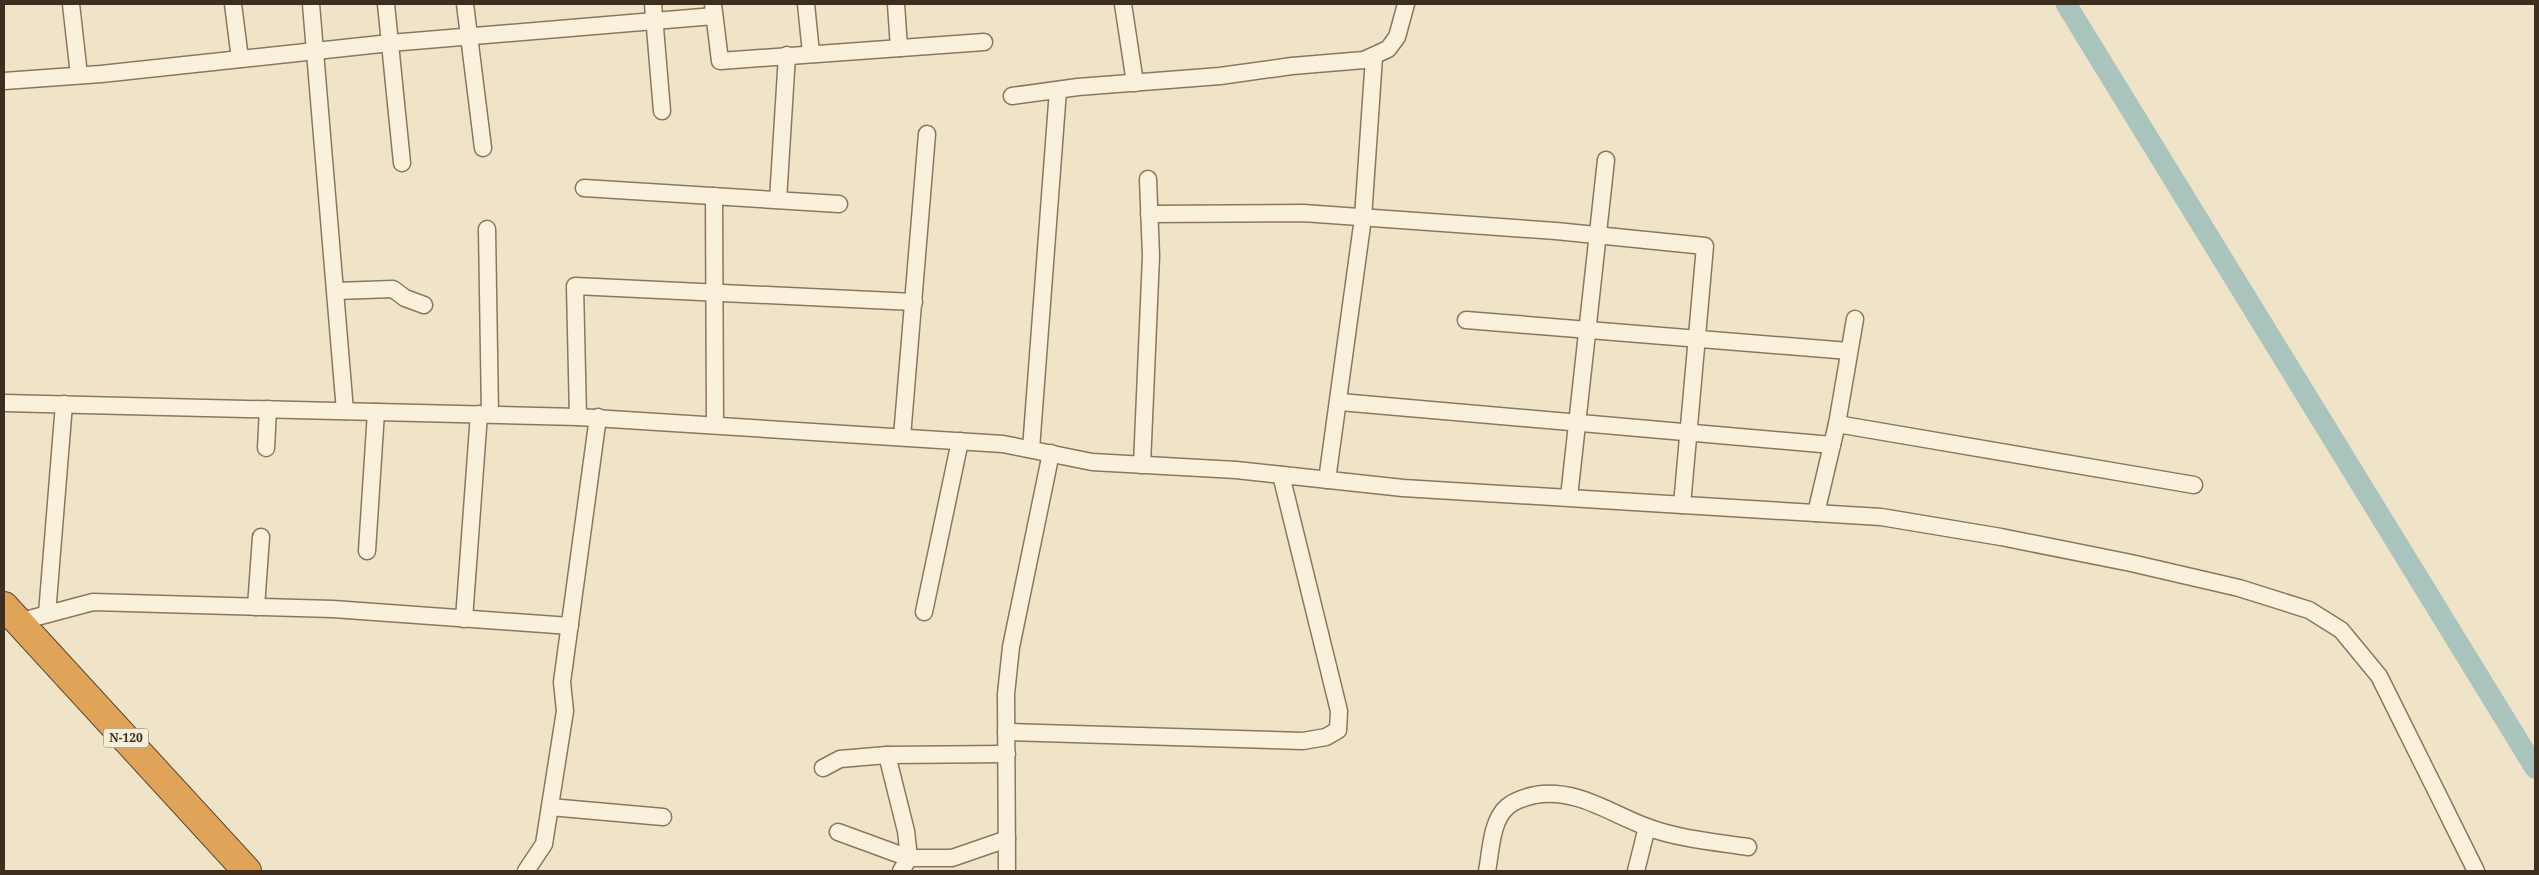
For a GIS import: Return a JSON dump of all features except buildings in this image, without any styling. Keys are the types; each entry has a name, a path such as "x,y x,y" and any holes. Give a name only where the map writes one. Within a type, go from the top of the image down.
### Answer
{"highway":[{"name":"N-120","path":"11,614 247,871"}],"street":[{"path":"71,4 79,75"},
{"path":"233,4 240,59"},
{"path":"311,4 317,51 345,411"},
{"path":"386,4 402,162"},
{"path":"465,4 483,148"},
{"path":"652,4 662,111"},
{"path":"806,4 811,53"},
{"path":"896,4 899,48"},
{"path":"1123,4 1135,82"},
{"path":"1012,96 1364,60 1388,49 1397,37 1406,4"},
{"path":"4,81 390,43 654,21 713,10 720,61 984,42"},
{"path":"778,200 787,55"},
{"path":"1328,480 1340,402 1363,218 1374,57"},
{"path":"1031,449 1058,90"},
{"path":"902,437 927,134"},
{"path":"1569,498 1606,160"},
{"path":"1142,465 1151,256 1148,179"},
{"path":"584,188 839,204"},
{"path":"714,196 715,425"},
{"path":"1149,214 1302,214 1598,235 1705,246 1682,504"},
{"path":"464,619 485,414 487,229"},
{"path":"578,417 576,286 914,302"},
{"path":"336,291 393,289 405,298 424,305"},
{"path":"1816,513 1837,424 1855,318"},
{"path":"1466,320 1849,351"},
{"path":"1340,402 1832,445"},
{"path":"4,403 598,417 902,437 1003,444 1092,462 1281,475 1403,488 1881,517 2010,539 2132,563 2230,586 2309,610 2341,630 2379,676 2476,871"},
{"path":"47,614 64,404"},
{"path":"266,448 268,409"},
{"path":"367,551 376,412"},
{"path":"526,871 544,844 550,807 565,711 562,682 598,417"},
{"path":"1837,424 2194,485"},
{"path":"924,612 960,441"},
{"path":"1007,871 1006,694 1011,647 1051,453"},
{"path":"1006,732 1303,741 1326,737 1338,730 1339,711 1281,475"},
{"path":"256,607 260,537"},
{"path":"11,614 47,614 93,602 333,609 570,626"},
{"path":"823,768 840,759 886,755 1007,754"},
{"path":"886,755 906,831 905,864"},
{"path":"1487,871 1497,821 1507,806 1523,798 1553,792 1584,800 1647,827 1690,838 1748,848"},
{"path":"550,807 662,817"},
{"path":"1636,871 1647,827"},
{"path":"838,832 905,864 952,858 1008,839"}],"waterway":[{"path":"2066,4 2535,768"}]}
